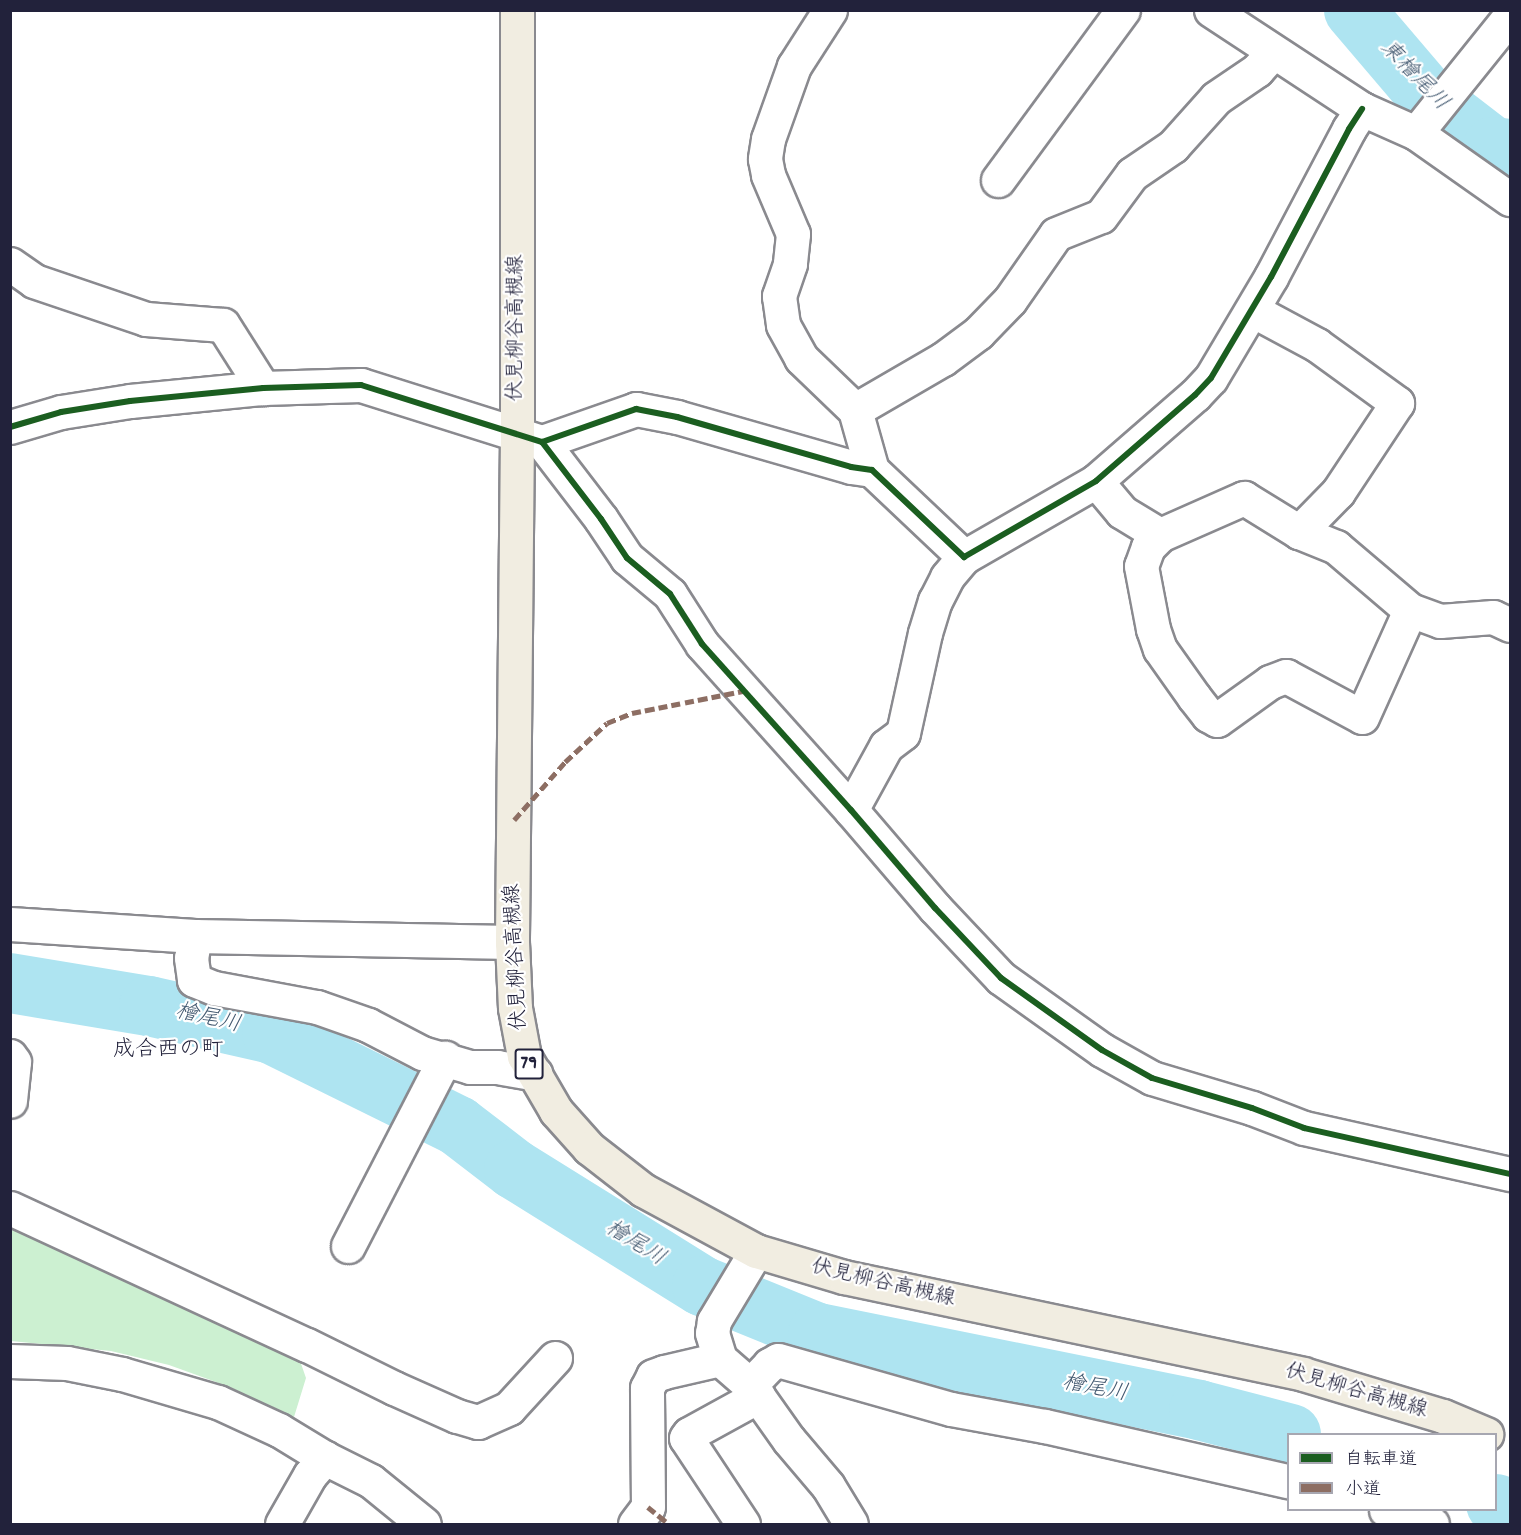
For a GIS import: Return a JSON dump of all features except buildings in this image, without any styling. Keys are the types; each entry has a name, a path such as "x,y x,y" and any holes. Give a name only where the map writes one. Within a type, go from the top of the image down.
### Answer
{"main road":[{"name":"伏見柳谷高槻線","path":"517,10 530,438 512,942 515,1008 524,1056 556,1111 589,1148 643,1190 751,1259 1304,1374 1443,1416 1484,1433"}],"street":[{"path":"830,10 794,66 768,139 765,159 768,175 793,234 790,264 779,296 783,325 801,358 855,410 869,450 872,470"},
{"path":"998,180 1123,10"},
{"path":"1210,10 1362,109 1422,126 1508,194"},
{"path":"1422,126 1510,16"},
{"path":"855,410 943,359 978,333 1010,300 1056,234 1101,216 1132,174 1173,146 1216,98 1257,70 1273,52"},
{"path":"851,810 886,746 903,733 925,633 935,601 947,578 964,557 1096,481 1195,395 1211,378 1252,310 1362,109"},
{"path":"10,264 34,281 146,320 223,325 263,388"},
{"path":"1252,310 1317,345 1397,403 1338,492 1299,532"},
{"path":"10,427 60,412 130,401 263,388 361,385 530,438 601,519 627,558 670,594 702,644 851,810 934,908 1001,978 1102,1050 1152,1078 1252,1108 1304,1128 1510,1174"},
{"path":"530,438 636,409 677,417 851,467 872,470 964,557"},
{"path":"1096,481 1122,512 1160,535"},
{"path":"1410,610 1362,717 1286,676 1269,681 1217,720 1208,715 1160,649 1153,629 1141,566 1148,547 1160,535 1244,498 1299,532 1336,547 1410,610 1440,621 1493,617 1510,626"},
{"path":"10,924 195,936 512,942"},
{"path":"195,936 191,958 194,980 214,988 316,1007 368,1025 422,1053 439,1071"},
{"path":"10,1056 14,1062 10,1101"},
{"path":"439,1071 470,1067 497,1067 535,1074"},
{"path":"348,1246 439,1071"},
{"path":"10,1208 307,1345 394,1388 457,1416 478,1422 509,1408 555,1358"},
{"path":"751,1259 714,1321 712,1333 720,1359 754,1390 789,1440 828,1486 851,1524"},
{"path":"635,1524 648,1507 647,1388 653,1376 720,1359"},
{"path":"743,1524 687,1438 689,1434 754,1390 769,1365 778,1360 951,1409 1056,1429 1287,1480"},
{"path":"10,1361 67,1363 122,1374 218,1402 279,1430 325,1458 371,1481 424,1524"},
{"path":"282,1524 310,1475 325,1458"},
{"path":"1392,1511 1432,1524"}],"green space":[{"path":"10,1221 298,1355 306,1378 294,1417 216,1382 169,1365 111,1351 11,1341"}],"waterway":[{"name":"東檜尾川","path":"1354,10 1428,97 1493,147 1510,149"},
{"name":"檜尾川","path":"10,983 149,1006 272,1034 458,1126 514,1169 702,1286 818,1333 1199,1410 1287,1433"},
{"name":"檜尾川","path":"1497,1504 1510,1509"}],"marked path":[{"path":"514,820 565,762 607,723 632,713 743,691"},
{"path":"648,1507 669,1524"}],"cycle path":[{"path":"10,427 61,412 130,401 263,388 361,385 542,442 636,409 677,417 851,467 872,470 964,557 1096,481 1195,395 1211,378 1271,277 1349,129 1362,109"},
{"path":"542,442 601,519 627,558 670,594 702,644 851,810 935,908 1001,978 1102,1050 1152,1078 1252,1108 1304,1128 1510,1174"}],"district":[{"name":"成合西の町","path":"168,1051"}]}
